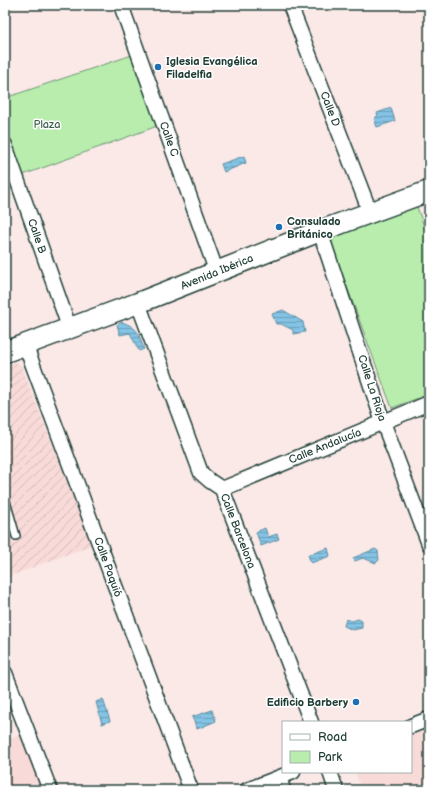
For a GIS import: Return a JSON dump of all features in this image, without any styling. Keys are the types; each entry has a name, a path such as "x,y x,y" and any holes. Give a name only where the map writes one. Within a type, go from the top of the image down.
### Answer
{"street":[{"name":"Calle C","path":"121,5 217,273"},
{"name":"Calle D","path":"290,5 370,212"},
{"name":"Calle B","path":"5,145 69,327"},
{"name":"Avenida Ibérica","path":"5,352 69,327 138,303 320,231 429,191"},
{"name":"Calle La Rioja","path":"320,231 383,422 429,544"},
{"name":"Calle Barcelona","path":"138,303 201,472 210,481 222,489 311,721"},
{"name":"Calle Paquió","path":"25,344 191,790"},
{"name":"Calle Andalucía","path":"222,489 429,403"},
{"path":"5,673 50,790"},
{"path":"412,726 429,719"},
{"path":"330,773 336,790"},
{"path":"247,790 288,774"}],"lane":[{"path":"5,498 16,536"},
{"path":"287,790 288,774"}],"shaded area":[{"path":"15,362 21,365 92,545 5,578 5,366"},
{"path":"429,729 429,790 362,790 355,773 412,773 412,735"},
{"path":"21,734 43,790 5,790 5,741"}],"green space":[{"name":"Plaza","path":"135,54 160,125 23,175 5,128 5,98"},
{"path":"417,207 429,240 429,394 392,408 331,244 334,236 408,208"}],"water":[{"path":"391,108 395,121 377,127 374,119 378,115 377,113"},
{"path":"244,156 246,163 224,172 221,164"},
{"path":"283,310 303,322 305,332 293,334 293,330 281,324 276,324 272,314"},
{"path":"122,322 132,326 135,329 144,349 139,351 130,333 120,335 117,325"},
{"path":"265,528 268,537 277,534 279,539 261,546 256,532"},
{"path":"328,548 330,556 311,563 308,555"},
{"path":"375,549 378,551 379,560 376,563 363,558 355,561 353,558"},
{"path":"346,619 352,621 358,619 362,621 362,628 353,630 344,626"},
{"path":"103,699 110,721 102,724 96,702"},
{"path":"212,710 216,721 197,729 192,717"}],"place":[{"name":"Iglesia Evangélica Filadelfia","path":"158,67"},
{"name":"Consulado Británico","path":"279,227"},
{"name":"Edificio Barbery","path":"356,702"}]}
